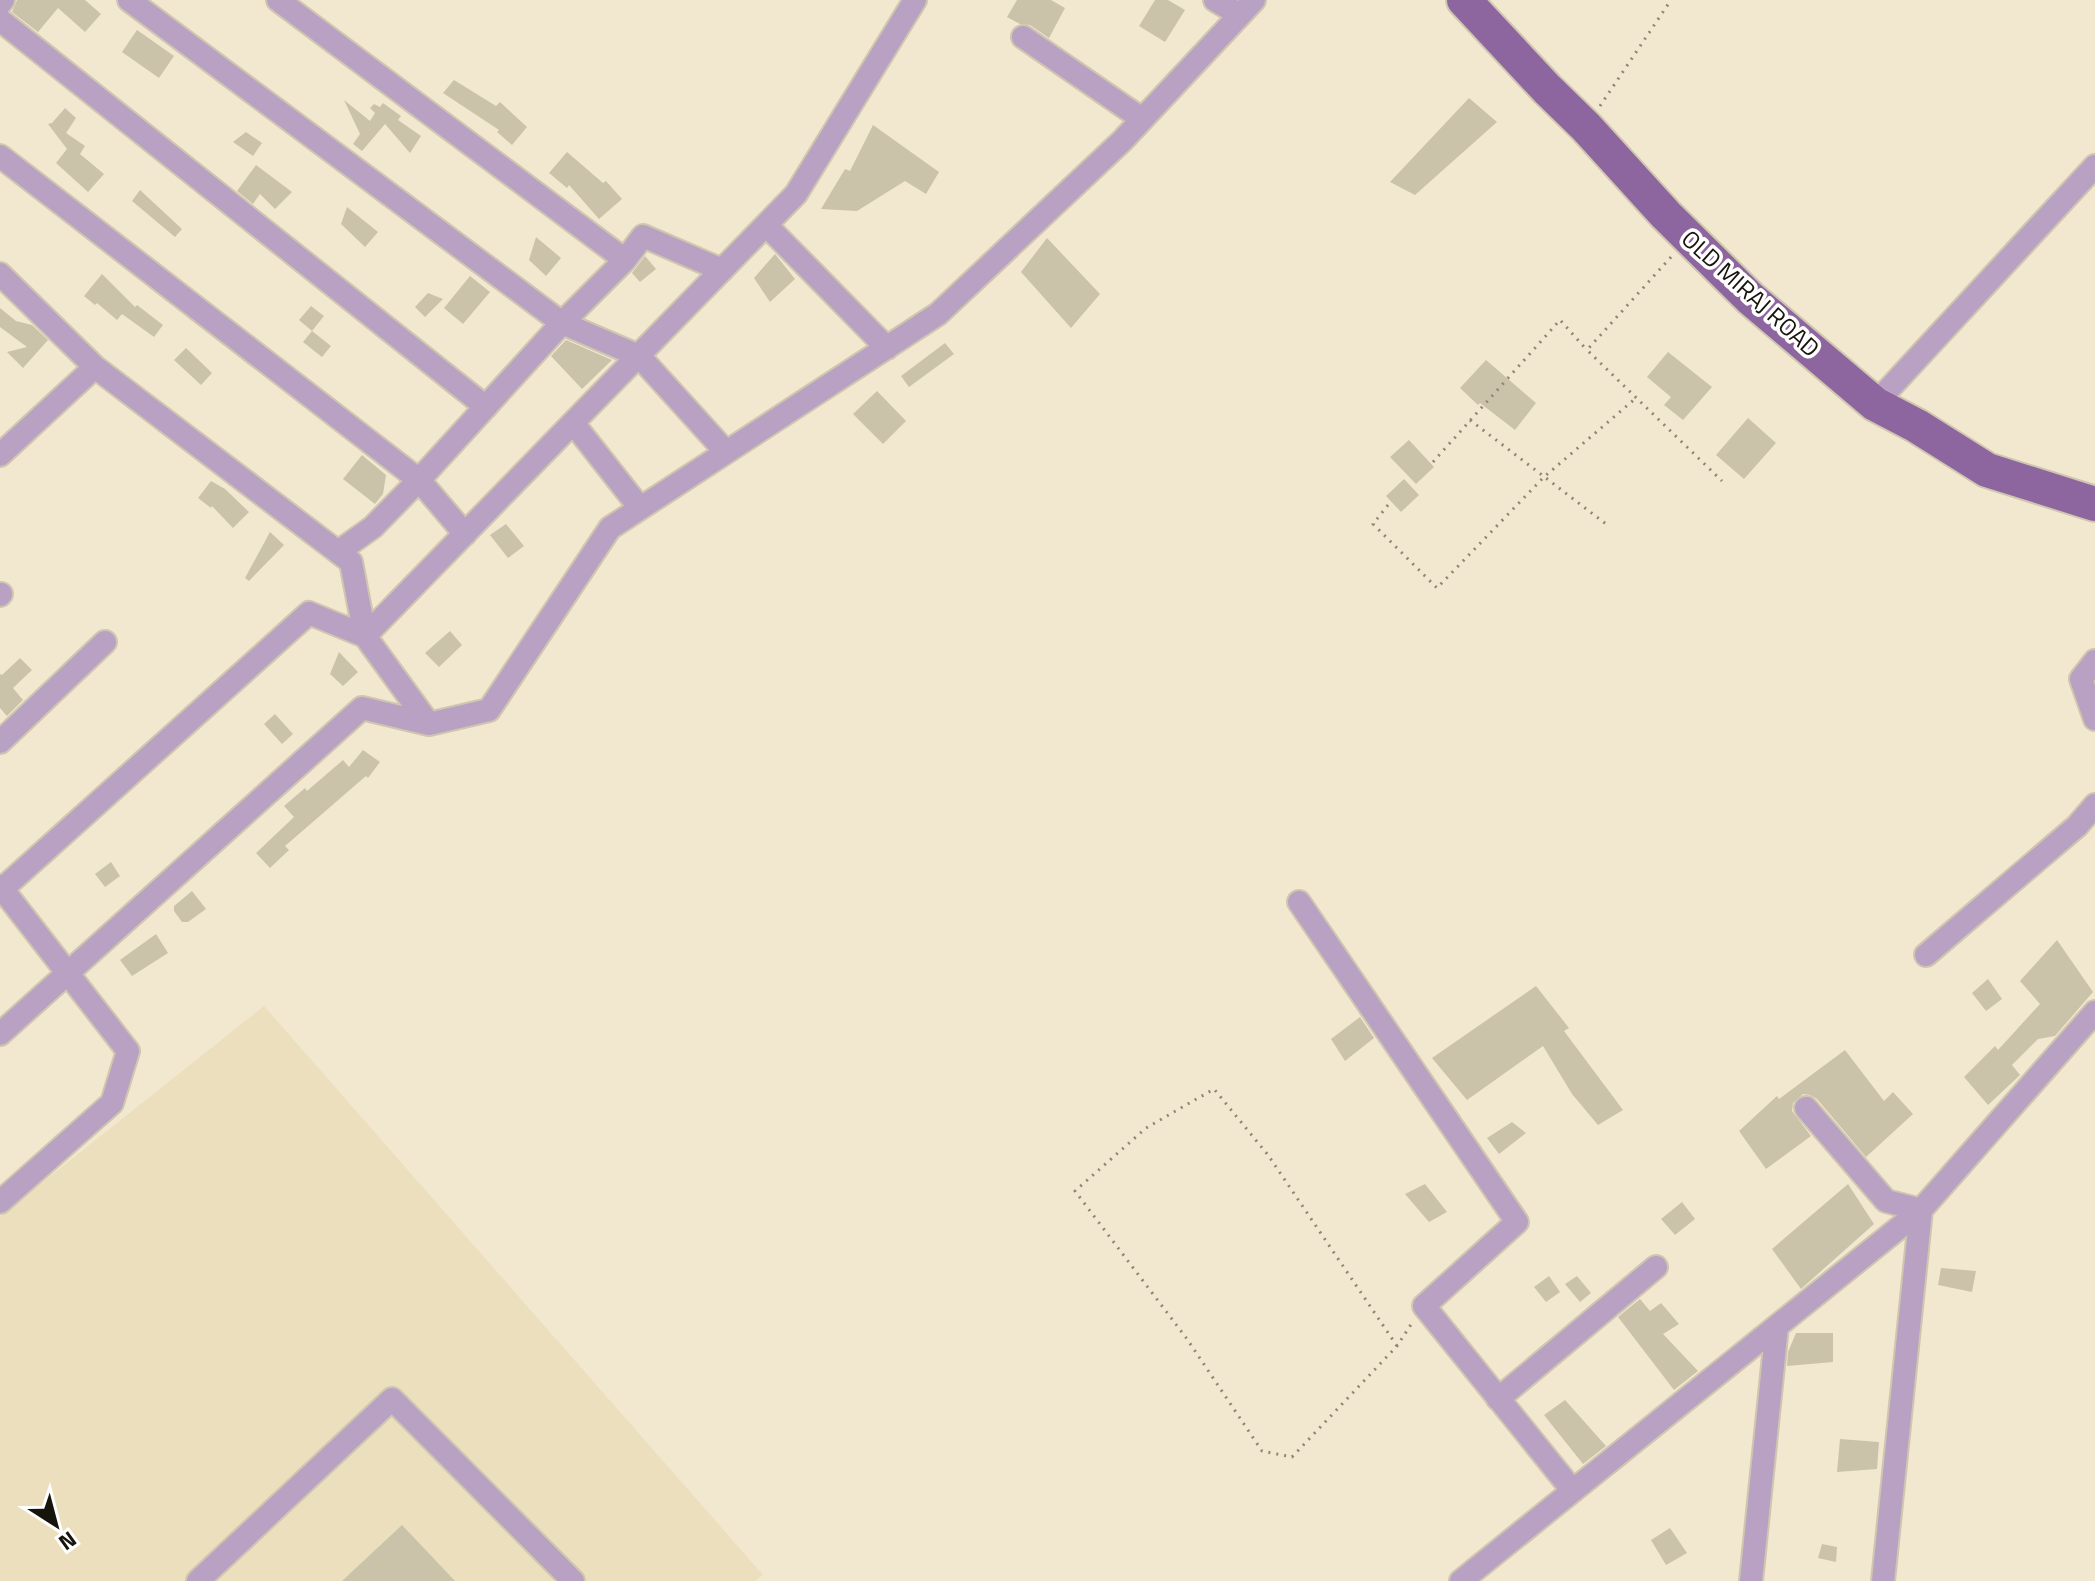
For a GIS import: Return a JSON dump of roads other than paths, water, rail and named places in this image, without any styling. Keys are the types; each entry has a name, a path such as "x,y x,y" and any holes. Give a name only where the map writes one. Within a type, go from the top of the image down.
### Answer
{"main road":[{"name":"OLD MIRAJ ROAD","path":"1464,0 1666,215 1750,298 1875,404 1987,470 2095,504"}],"street":[{"path":"129,0 562,323 639,356 726,452"},
{"path":"278,0 625,260"},
{"path":"365,636 796,194 915,0"},
{"path":"1215,0 1247,7"},
{"path":"0,1034 362,708 429,724 489,710 610,528 938,314 1142,119 1247,7"},
{"path":"0,20 486,407"},
{"path":"1023,37 1142,119"},
{"path":"0,156 419,480 465,534"},
{"path":"1875,404 2095,166"},
{"path":"766,225 887,348"},
{"path":"338,552 373,527 419,480 562,323 625,260 643,236 722,270"},
{"path":"0,274 95,367 351,562 365,636 429,724"},
{"path":"0,455 95,367"},
{"path":"573,423 640,508"},
{"path":"0,1202 112,1103 128,1051 1,888 309,613 365,636"},
{"path":"0,742 105,642"},
{"path":"2095,661 2081,679 2095,719"},
{"path":"1926,955 2077,826 2095,805"},
{"path":"1299,902 1517,1222 1424,1306 1573,1491"},
{"path":"1461,1581 1921,1210 2095,1012"},
{"path":"1806,1108 1886,1201 1921,1210"},
{"path":"1883,1581 1921,1210"},
{"path":"1498,1399 1656,1267"},
{"path":"1751,1581 1777,1326"},
{"path":"198,1581 392,1399 573,1581"}]}
